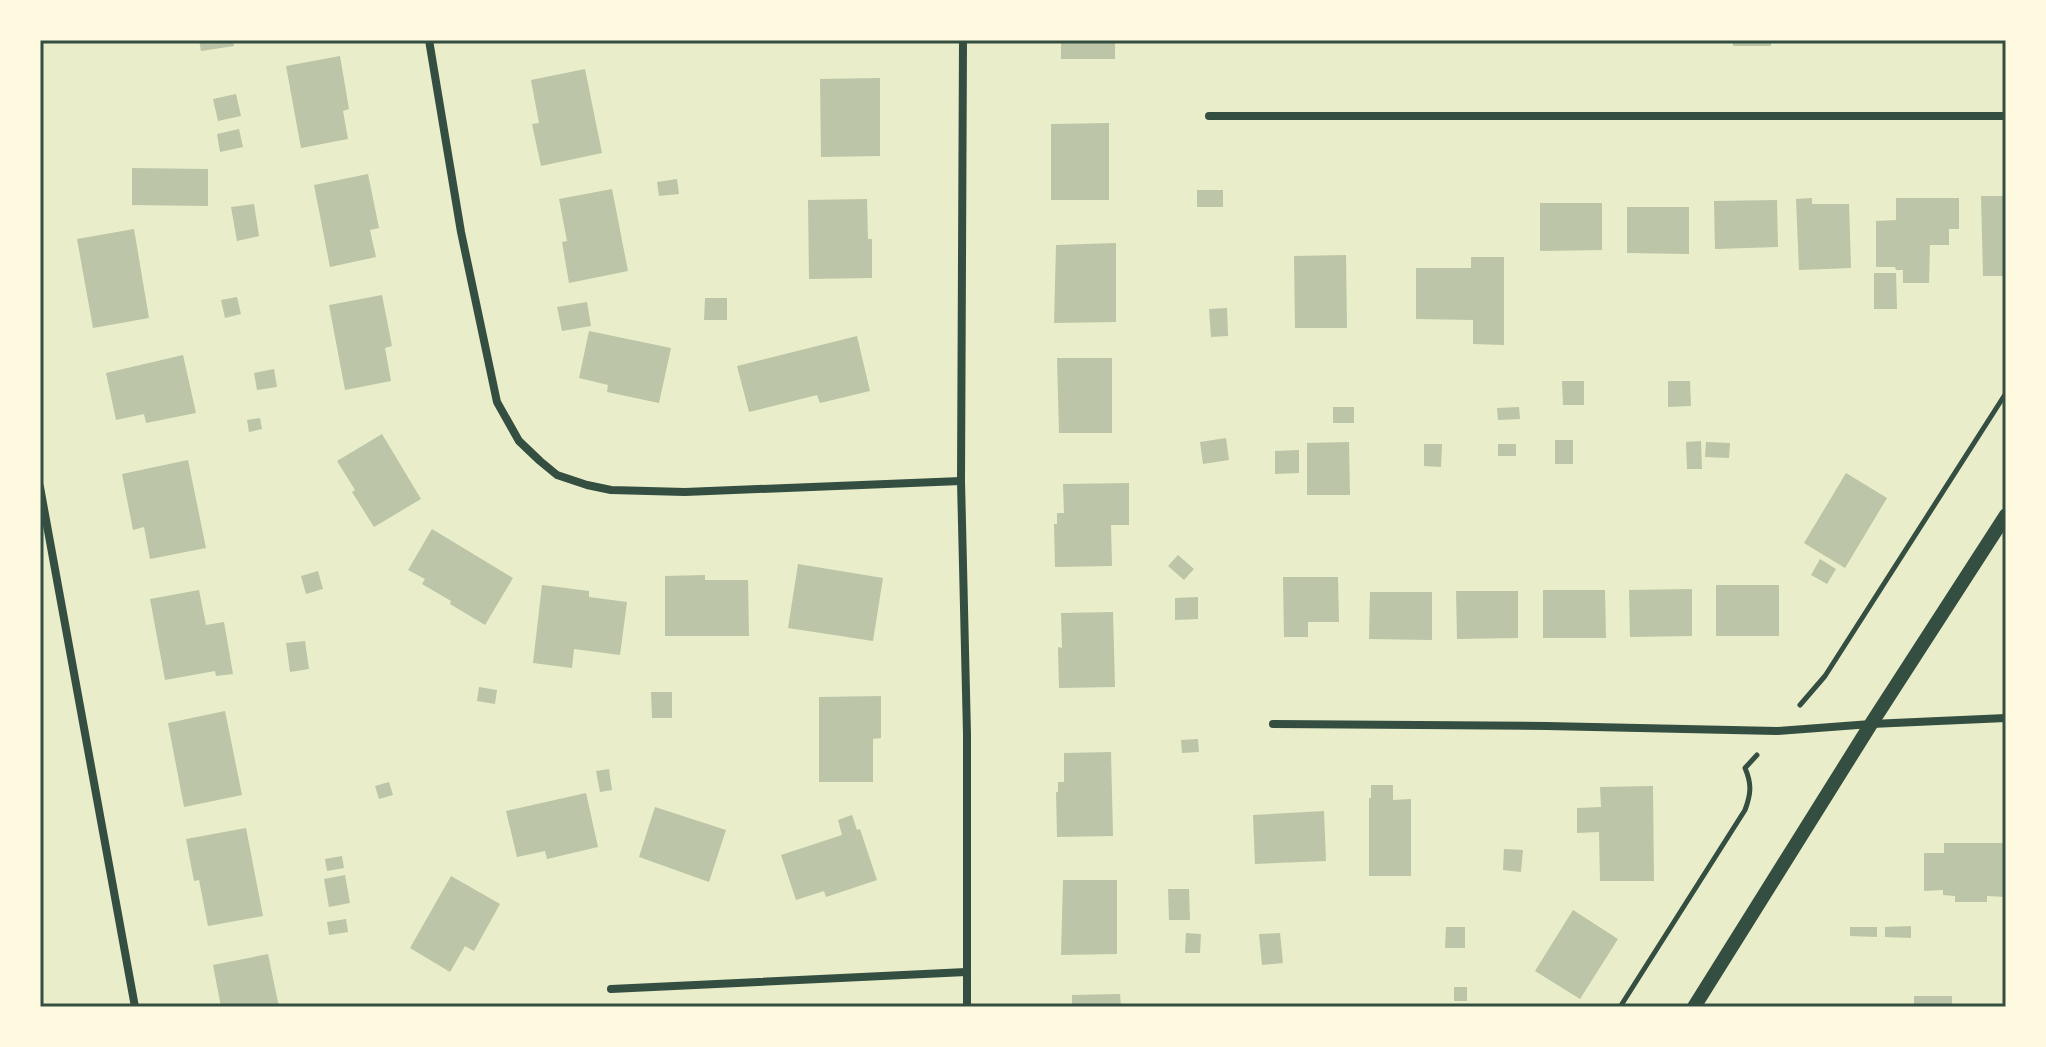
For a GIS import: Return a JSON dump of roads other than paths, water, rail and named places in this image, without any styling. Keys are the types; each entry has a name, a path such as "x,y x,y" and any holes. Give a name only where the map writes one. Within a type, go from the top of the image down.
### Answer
{"street":[{"path":"429,40 461,232 497,402 519,441 540,461 557,475 611,490 685,492 961,481"},
{"path":"963,40 961,481 967,734 967,1007"},
{"path":"1209,116 2006,116"},
{"path":"40,487 135,1007"},
{"path":"1694,1007 2006,515"},
{"path":"1273,724 1777,731 2006,718"},
{"path":"611,989 966,972"}]}
